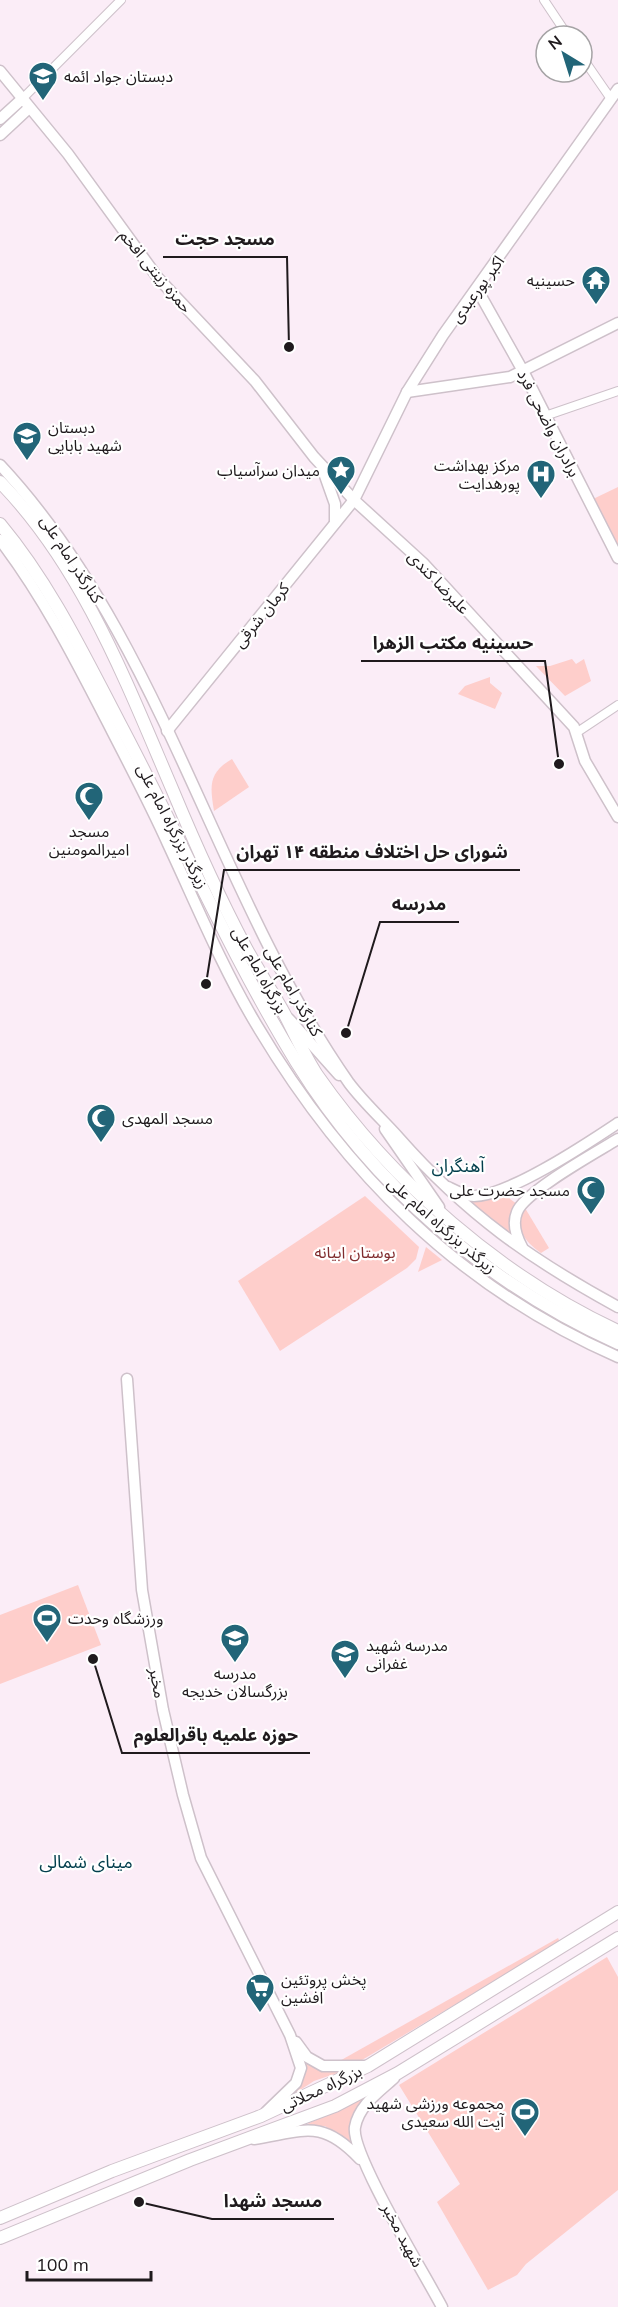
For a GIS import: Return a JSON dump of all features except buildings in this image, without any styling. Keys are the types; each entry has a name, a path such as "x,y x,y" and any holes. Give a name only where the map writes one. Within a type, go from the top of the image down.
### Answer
{"highway":[{"name":"بزرگراه امام علی","path":"0,482 38,526 95,618 123,674 233,922 303,1052 334,1097 398,1173 475,1241 537,1287 618,1331"},
{"name":"زیرگذر بزرگراه امام علی","path":"0,524 59,605 240,961 297,1062 342,1125 400,1192 478,1259 549,1308 618,1343"},
{"name":"بزرگراه محلاتی","path":"0,2218 112,2171 261,2116 368,2066 505,1979 618,1912"},
{"name":"بزرگراه محلاتی","path":"0,2238 179,2164 335,2106 399,2073 618,1938"}],"main road":[{"name":"حمزه زینتی افخم","path":"0,71 68,154 130,243 158,278 255,381 321,464 354,500"},
{"name":"اکبر پورعبدی","path":"354,500 407,392 443,335 618,89"},
{"path":"0,119 22,99"},
{"path":"0,135 29,108"},
{"name":"برادران واضحی فرد","path":"477,289 523,371 618,558"},
{"path":"407,392 510,377 618,323"},
{"path":"321,464 335,504 335,523"},
{"name":"کنارگذر امام علی","path":"0,465 46,518 95,591 167,730 277,961 313,1027 350,1084 440,1184 525,1252 618,1307"},
{"name":"کرمان شرقی","path":"167,730 354,500"},
{"name":"علیرضا کندی","path":"354,500 423,563 574,727 585,762 618,817"},
{"path":"0,540 35,589 75,660 143,791 238,989 310,1109 372,1184 472,1272 538,1317 618,1358"},
{"path":"284,1013 334,1071 350,1084"},
{"path":"382,1122 399,1153 443,1212"},
{"path":"440,1184 476,1196 515,1182 571,1155 618,1123"},
{"path":"525,1252 515,1228 517,1209 524,1200 618,1139"},
{"path":"515,1182 515,1196 524,1200"},
{"name":"مخبر","path":"127,1379 142,1590 172,1751 201,1858 290,2035"},
{"path":"290,2035 307,2057 316,2064 329,2067 368,2066"},
{"path":"261,2116 290,2089 300,2073 300,2062 290,2035"},
{"path":"365,2163 355,2136 357,2120 366,2103 399,2073"},
{"path":"245,2141 312,2130 323,2131 347,2145 365,2163"},
{"name":"شهید مخبر","path":"365,2163 442,2307"}],"street":[{"path":"22,99 122,0"},
{"path":"544,0 560,24"},
{"path":"594,74 611,99"},
{"path":"545,416 618,391"},
{"path":"576,733 618,705"}],"green space":[{"path":"618,487 618,545 615,546 591,500"},
{"path":"572,659 576,664 584,659 591,681 565,696 536,666 550,666"},
{"path":"490,677 490,683 502,693 495,709 458,694 465,686"},
{"path":"232,759 249,787 214,811 212,781 218,770"},
{"path":"511,1190 510,1199 517,1204 514,1239 467,1200 491,1199"},
{"name":"بوستان ابیانه","path":"365,1196 419,1247 416,1259 407,1268 280,1351 238,1281"},
{"path":"525,1208 549,1248 541,1253 522,1234 520,1222"},
{"path":"426,1247 442,1260 418,1272"},
{"path":"78,1585 101,1645 0,1684 0,1615"},
{"path":"558,1938 560,1942 357,2063 336,2063"},
{"name":"مجموعه ورزشی شهید آیت‌ الله سعیدی","path":"607,1957 618,1977 618,2190 526,2264 517,2275 488,2290 437,2202 460,2184 399,2085"},
{"path":"294,2045 310,2063 322,2070 346,2070 314,2081 280,2103 295,2088 301,2078"},
{"path":"370,2095 358,2109 360,2155 347,2141 325,2126 292,2131"}],"place":[{"name":"دبستان جواد ائمه","path":"43,102"},
{"name":"حسینیه","path":"596,306"},
{"name":"مسجد حجت","path":"289,347"},
{"name":"دبستان شهید بابایی","path":"27,462"},
{"name":"میدان سرآسیاب","path":"341,496"},
{"name":"مرکز بهداشت پورهدایت","path":"541,500"},
{"name":"حسینیه مکتب الزهرا","path":"559,764"},
{"name":"مسجد امیرالمومنین","path":"89,822"},
{"name":"شورای حل اختلاف منطقه ۱۴ تهران","path":"206,984"},
{"name":"مدرسه","path":"346,1033"},
{"name":"مسجد المهدی","path":"101,1144"},
{"name":"مسجد حضرت علی","path":"591,1216"},
{"name":"ورزشگاه وحدت","path":"47,1644"},
{"name":"حوزه علمیه باقرالعلوم","path":"93,1659"},
{"name":"مدرسه بزرگسالان خدیجه","path":"235,1664"},
{"name":"مدرسه شهید غفرانی","path":"345,1680"},
{"name":"پخش پروتئین افشین","path":"260,2014"},
{"name":"مجموعه ورزشی شهید آیت‌ الله سعیدی","path":"525,2138"},
{"name":"مسجد شهدا","path":"139,2202"}],"district":[{"name":"آهنگران","path":"458,1165"},
{"name":"مینای شمالی","path":"86,1861"}]}
